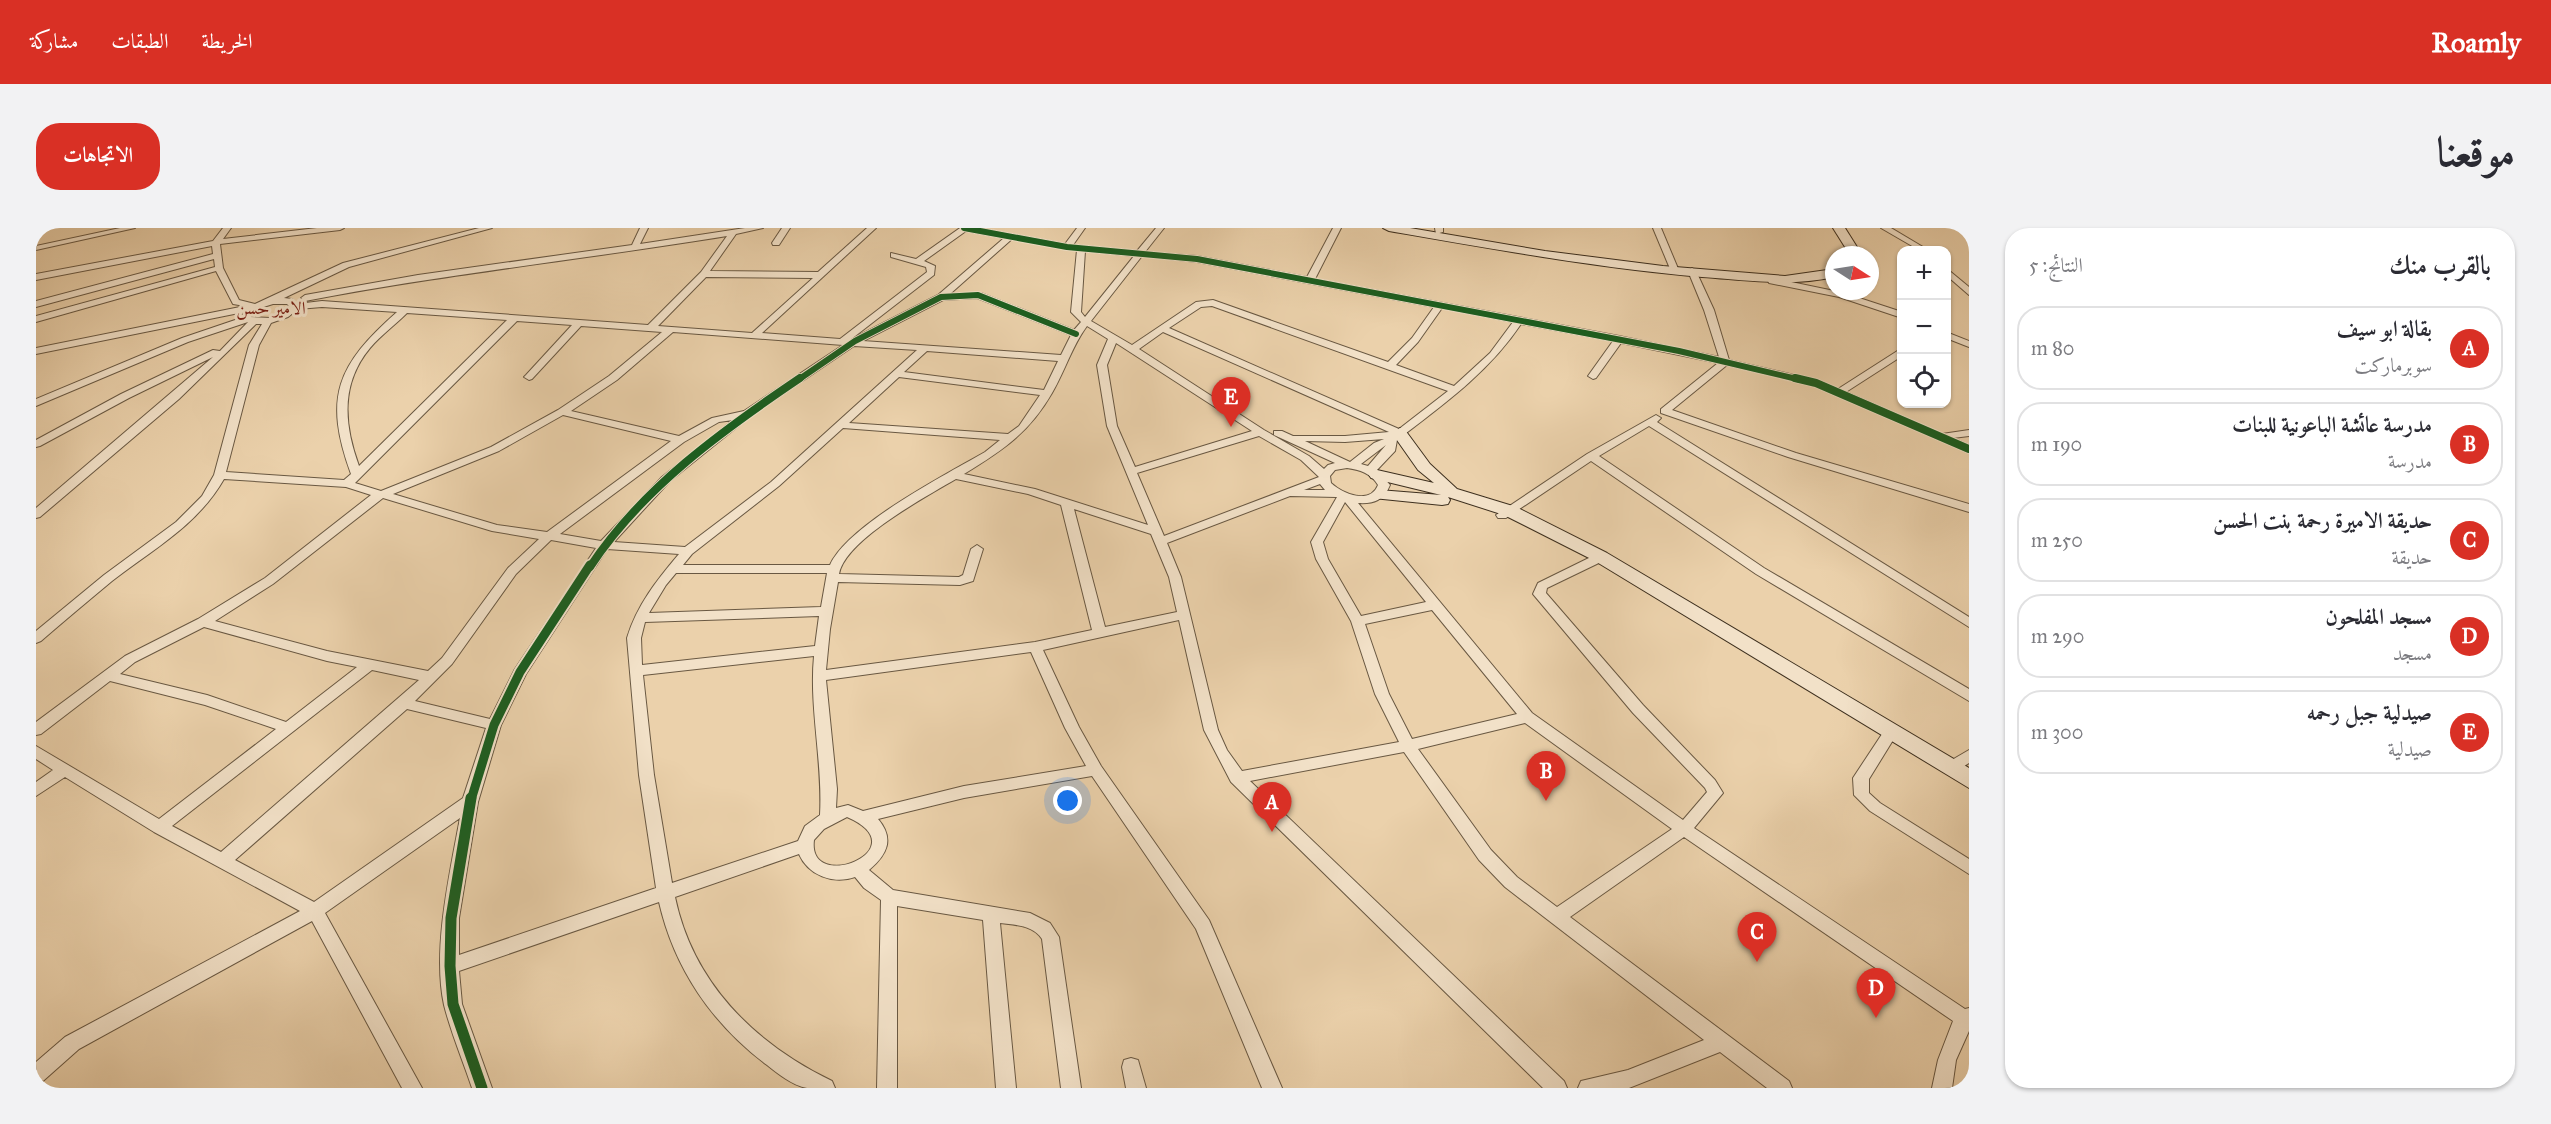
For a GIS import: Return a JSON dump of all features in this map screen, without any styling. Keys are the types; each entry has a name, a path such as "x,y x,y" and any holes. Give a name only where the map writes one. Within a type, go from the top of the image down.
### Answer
{"street":[{"path":"36,248 131,228"},
{"path":"36,277 216,242 315,228 340,228"},
{"path":"36,351 94,337 254,307 272,301 346,265 488,228"},
{"path":"634,249 644,228"},
{"path":"204,318 268,321 283,316 292,304 426,274 634,249 759,228"},
{"path":"776,243 786,228"},
{"path":"756,334 872,228"},
{"path":"918,261 964,228 1068,248 1197,259 1619,339 1808,381 1840,392 1969,449"},
{"path":"1068,248 1081,228"},
{"path":"828,816 829,789 819,676 826,611 833,573 850,546 886,516 1012,438 1023,428 1047,393 1076,334 1160,228"},
{"path":"1310,280 1337,228"},
{"path":"1389,228 1439,232"},
{"path":"1413,228 1675,270 1772,280 1841,295 1897,313"},
{"path":"1657,228 1675,270"},
{"path":"1839,228 1850,246"},
{"path":"1885,228 1917,246"},
{"path":"222,230 216,242 219,268 236,302 254,307"},
{"path":"650,328 704,274 733,233"},
{"path":"850,340 941,297 1009,238"},
{"path":"1081,249 1076,312 1085,323 1113,338 1239,419 1305,458 1376,529 1434,605 1527,717 1684,829 1967,1019 1947,1060 1942,1088"},
{"path":"482,1088 453,1004 450,966 451,918 470,802 494,725 520,672 604,545 666,478 748,413 850,340 930,273 932,268 929,265 894,255"},
{"path":"36,304 216,256"},
{"path":"36,319 219,268"},
{"path":"1696,272 1725,362"},
{"path":"704,274 821,275"},
{"path":"1951,274 1969,292"},
{"path":"1772,280 1809,279 1825,275"},
{"path":"941,297 978,296 1076,334"},
{"path":"272,301 578,324 850,340 924,349 1063,358"},
{"path":"1132,350 1199,304 1213,303 1456,390"},
{"path":"1391,365 1415,340 1440,304"},
{"path":"36,514 232,344 249,319 254,307"},
{"path":"356,474 341,431 339,412 343,389 368,342 403,312"},
{"path":"346,484 399,435 450,380 515,318"},
{"path":"36,403 185,340 249,319"},
{"path":"954,475 1003,484 1066,502 1158,537 1289,494 1324,477 1332,467 1350,465 1378,445 1396,436 1456,390 1495,355 1519,320"},
{"path":"36,639 108,578 196,511 220,475 256,340 268,321"},
{"path":"529,377 578,324"},
{"path":"1163,329 1396,436 1424,467 1462,495"},
{"path":"36,730 150,646 203,622 269,581 363,506 383,493 485,453 562,412 613,378 670,330"},
{"path":"1951,337 1969,345"},
{"path":"1113,338 1102,360 1112,426 1175,577 1211,730 1220,754 1236,778 1557,1088"},
{"path":"1593,376 1619,339"},
{"path":"36,444 125,396 232,344 256,340"},
{"path":"825,1088 772,1059 740,1033 695,975 681,946 666,895 648,798 634,638 640,618 672,569 688,551 775,484 924,349"},
{"path":"1840,392 1897,354"},
{"path":"1289,494 1375,496 1458,503 1506,513 1591,456 1650,422 1725,362"},
{"path":"896,374 1047,393"},
{"path":"1665,411 1781,451 1969,508"},
{"path":"562,412 680,440"},
{"path":"223,860 431,677 447,661 512,571 548,537 680,440 716,420 748,413"},
{"path":"1239,419 1350,465 1462,495 1543,529 1601,557 1969,779"},
{"path":"1650,422 1969,623"},
{"path":"840,425 1012,438"},
{"path":"1130,472 1260,432"},
{"path":"1941,437 1969,433"},
{"path":"1284,436 1345,439 1396,436"},
{"path":"1374,472 1391,449 1396,436"},
{"path":"1591,456 1760,571 1969,696"},
{"path":"1374,472 1384,485 1375,496 1376,529"},
{"path":"220,475 346,484 383,493 467,521 548,537 604,545 688,551"},
{"path":"36,502 61,492"},
{"path":"1342,496 1322,528 1317,542 1328,572 1358,621 1382,694 1408,746 1485,855 1511,882 1782,1088"},
{"path":"1066,502 1100,634"},
{"path":"672,569 833,573 960,581 969,578 977,549"},
{"path":"1556,917 1684,829 1712,799 1713,788 1638,709 1538,591 1601,557"},
{"path":"1358,621 1434,605"},
{"path":"640,618 826,611"},
{"path":"819,676 1035,647 1183,615"},
{"path":"203,622 369,665 431,677"},
{"path":"1035,647 1072,728 1096,770 1203,925 1272,1088"},
{"path":"636,671 821,650"},
{"path":"160,827 369,665"},
{"path":"109,676 207,700 288,728"},
{"path":"404,703 494,725"},
{"path":"1236,778 1408,746 1527,717"},
{"path":"1891,732 1861,778 1862,795 1875,807 1969,867"},
{"path":"36,752 160,827 315,911 412,1088"},
{"path":"1950,768 1969,756"},
{"path":"36,790 64,770"},
{"path":"866,816 878,827 881,843 874,858 859,870 840,874 822,870 810,860 806,845 812,828 828,816 848,812 866,816 964,792 1096,770"},
{"path":"36,1074 80,1038 315,911 470,802"},
{"path":"450,966 666,895 806,845"},
{"path":"859,870 870,883 889,897 1030,920 1044,928 1050,937 1071,1088"},
{"path":"887,1088 889,897"},
{"path":"991,913 1006,1088"},
{"path":"1588,1088 1628,1079 1723,1042"},
{"path":"1131,1066 1136,1088"}],"cycle path":[{"path":"964,228 1067,247 1197,259 1679,351 1816,383 1969,449"},
{"path":"482,1088 453,1004 450,966 451,918 470,802 494,725 520,672 604,545 666,479 748,413 855,341 941,297 978,295 1076,334"}],"place":[{"name":"صيدلية جبل رحمه","path":"1231,427"},
{"name":"مدرسة عائشة الباعونية للبنات","path":"1546,801"},
{"name":"بقالة ابو سيف","path":"1272,832"},
{"name":"حديقة الاميرة رحمة بنت الحسن","path":"1757,962"},
{"name":"مسجد المفلحون","path":"1876,1018"}],"district":[{"name":"الامير حسن","path":"271,308"}]}
